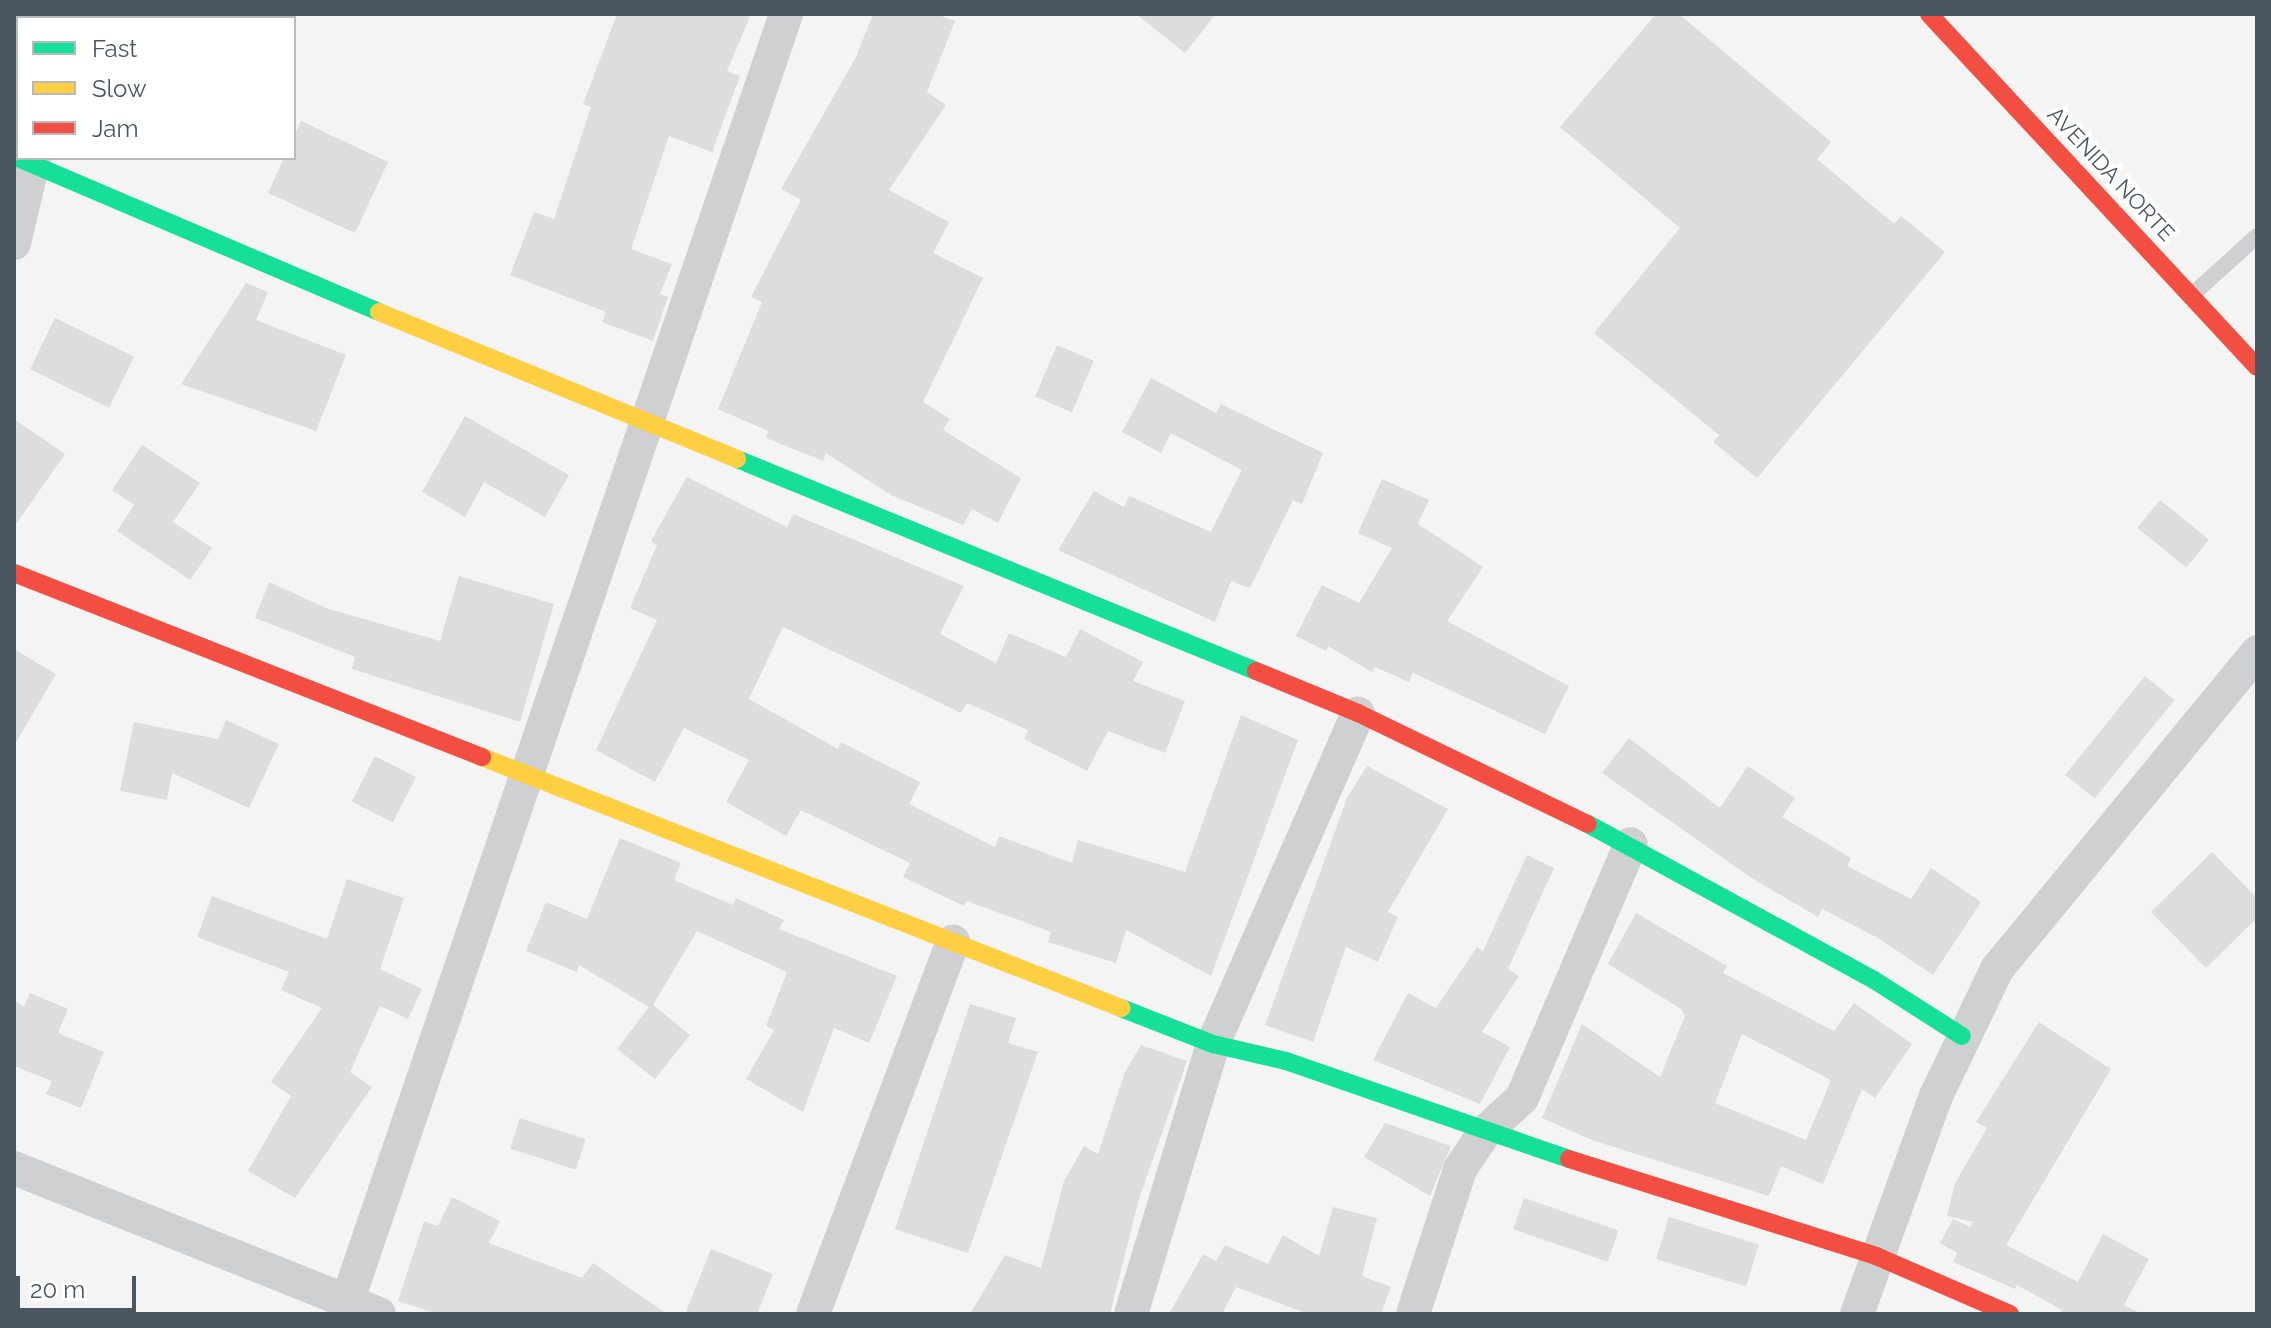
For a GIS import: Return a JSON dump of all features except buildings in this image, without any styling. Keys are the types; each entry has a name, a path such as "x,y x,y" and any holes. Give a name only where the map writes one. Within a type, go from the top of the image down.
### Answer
{"main road":[{"name":"AVENIDA NORTE","path":"1929,14 2257,367"},
{"path":"26,160 647,423 1358,713 1631,844 1874,980 1962,1036"},
{"path":"14,573 1213,1044 1286,1061 1485,1132 1876,1256 2010,1314"}],"street":[{"path":"345,1308 786,14"},
{"path":"14,243 24,160"},
{"path":"1857,1314 1876,1256 1962,1036 1997,969 2257,652"},
{"path":"1131,1314 1213,1044 1358,713"},
{"path":"1413,1314 1460,1169 1485,1132 1522,1098 1631,844"},
{"path":"813,1314 953,941"},
{"path":"14,1168 345,1308 379,1314"}],"lane":[{"path":"2191,295 2257,236"}],"traffic: fast":[{"path":"23,160 379,312"},
{"path":"737,459 1256,671"},
{"path":"1588,824 1874,980 1962,1036"},
{"path":"1121,1008 1213,1044 1286,1061 1569,1159"}],"traffic: slow":[{"path":"379,312 737,459"},
{"path":"482,757 1121,1008"}],"traffic: jam":[{"path":"1929,14 2257,367"},
{"path":"14,573 482,757"},
{"path":"1256,671 1358,713 1588,824"},
{"path":"1569,1159 1876,1256 2010,1314"}]}
